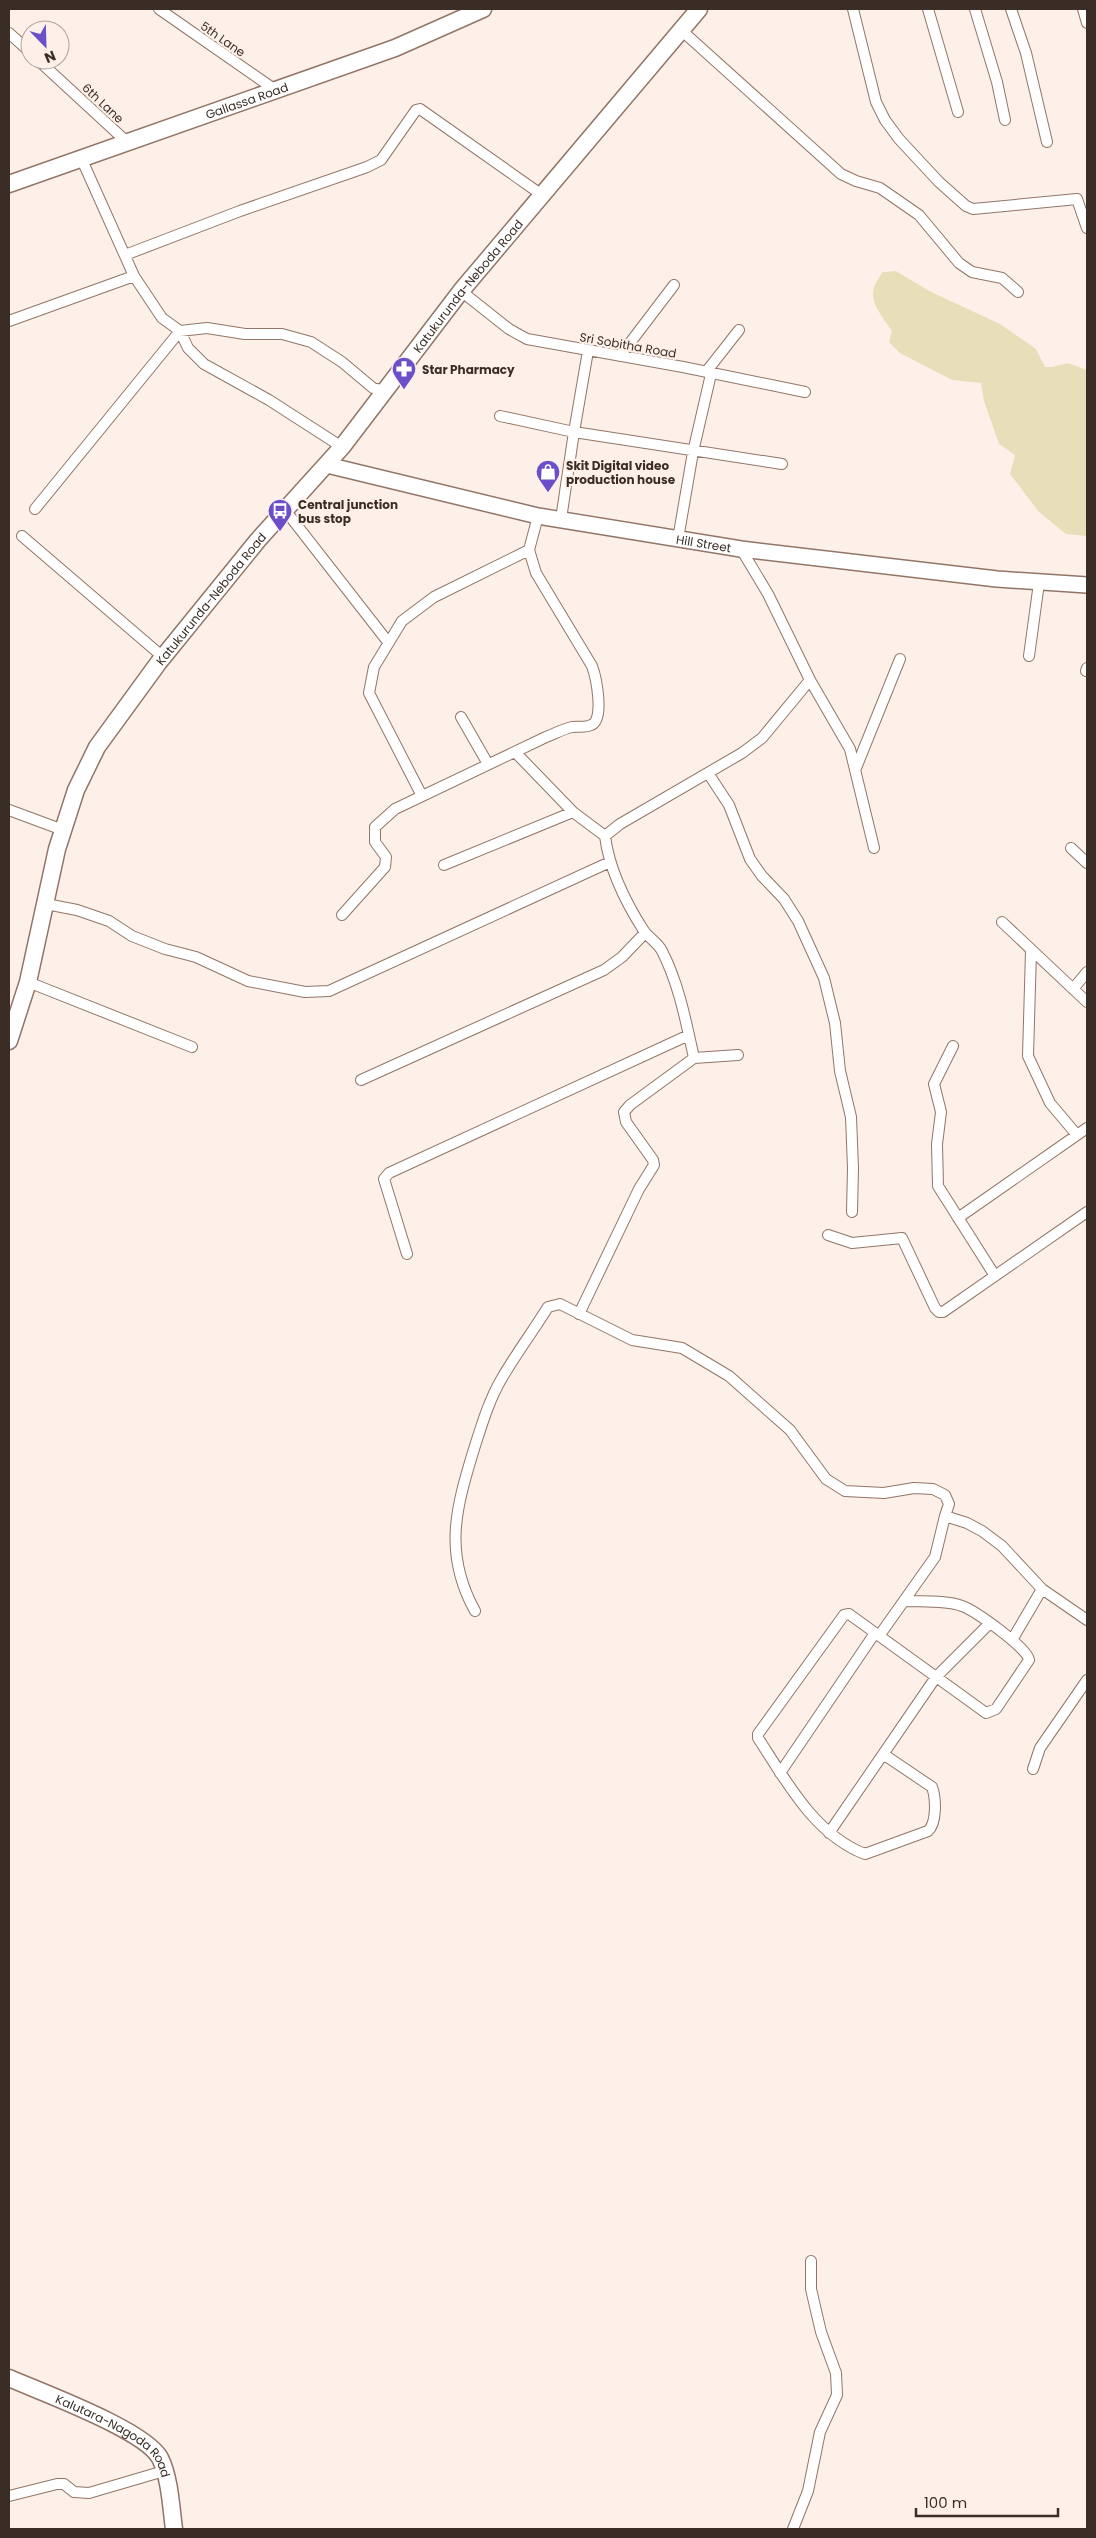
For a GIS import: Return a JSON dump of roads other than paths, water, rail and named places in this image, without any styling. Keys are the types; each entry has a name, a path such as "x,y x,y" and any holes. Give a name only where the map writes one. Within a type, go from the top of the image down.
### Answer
{"main road":[{"name":"Gallassa Road","path":"9,184 82,160 274,89 395,48 482,9"},
{"name":"Katukurunda-Neboda Road","path":"9,1041 28,982 63,830 76,790 97,747 164,657 285,510 342,447 461,291 680,29 699,9"},
{"name":"Hill Street","path":"327,465 424,486 538,516 741,549 1039,583 1087,585"},
{"name":"Kalutara-Nagoda Road","path":"9,2378 116,2426 150,2445 160,2458 164,2471 174,2529"}],"street":[{"name":"5th Lane","path":"159,9 274,89"},
{"path":"853,9 876,102 899,139 939,182 966,206 973,209 1077,199 1087,228"},
{"path":"928,9 958,112"},
{"path":"975,9 997,82 1005,120"},
{"path":"1011,9 1026,54 1047,142"},
{"path":"1083,9 1087,23"},
{"path":"680,29 841,174 856,182 880,188 918,215 959,263 972,272 1002,278 1018,292"},
{"path":"9,32 20,42"},
{"name":"6th Lane","path":"49,70 128,143"},
{"path":"125,255 240,211 367,167 381,160 416,110 420,109 542,194"},
{"path":"82,160 134,276 162,318 180,331 188,348 204,364 269,400 342,447"},
{"path":"9,321 134,276"},
{"path":"620,356 674,285"},
{"name":"Sri Sobitha Road","path":"461,291 510,330 526,339 805,392"},
{"path":"35,509 180,331 207,328 245,334 282,334 312,342 342,362 373,388 386,391"},
{"path":"678,539 708,373 739,330"},
{"path":"561,519 588,351"},
{"path":"500,416 574,432 693,452 782,464"},
{"path":"285,510 388,642"},
{"path":"342,915 385,867 386,857 375,842 375,827 395,809 569,727 592,725 598,715 597,678 592,666 536,573 529,550 538,516"},
{"path":"22,536 164,657"},
{"path":"741,549 768,594 810,680 845,740 856,768 874,848"},
{"path":"422,796 369,692 374,667 402,621 434,597 529,550"},
{"path":"1029,656 1039,583"},
{"path":"856,768 900,659"},
{"path":"604,836 742,754 762,738 810,680"},
{"path":"461,717 488,764"},
{"path":"515,752 573,812 604,836 610,862 645,932 661,949 667,963 676,987 694,1058"},
{"path":"708,773 729,805 750,859 762,876 791,908 812,947 822,974 835,1023 840,1071 851,1117 852,1212"},
{"path":"9,810 63,830"},
{"path":"444,865 573,812"},
{"path":"1071,848 1087,863"},
{"path":"46,904 77,910 109,921 132,936 165,949 196,957 248,981 305,992 329,991 610,862"},
{"path":"1002,922 1087,1002"},
{"path":"361,1080 604,970 622,956 645,932"},
{"path":"1031,950 1028,1056 1050,1103 1077,1135"},
{"path":"1073,989 1087,972"},
{"path":"28,982 192,1047"},
{"path":"407,1254 384,1179 389,1173 689,1035"},
{"path":"953,1046 934,1084 941,1112 937,1144 938,1186 995,1276"},
{"path":"579,1314 640,1189 654,1166 653,1160 626,1122 624,1112 630,1105 694,1058 738,1055"},
{"path":"958,1218 1087,1128"},
{"path":"828,1235 852,1243 902,1238 939,1312 943,1312 1087,1212"},
{"path":"475,1611 465,1593 458,1562 454,1529 460,1496 484,1416 502,1378 548,1307 560,1304 632,1340 682,1348 729,1376 790,1430 826,1479 845,1490 884,1493 914,1488 933,1488 945,1496 950,1504 935,1557 904,1601 877,1634 780,1772"},
{"path":"946,1516 967,1523 1002,1546 1042,1589 1087,1620"},
{"path":"1012,1640 1042,1589"},
{"path":"884,1754 932,1787 935,1794 931,1828 865,1854 829,1833 780,1772 758,1738 758,1734 840,1617 849,1614 986,1713 992,1712 1029,1660 1026,1653 1012,1640 960,1605 904,1601"},
{"path":"829,1833 936,1677 989,1624"},
{"path":"1032,1769 1040,1748 1087,1680"},
{"path":"792,2529 808,2491 820,2432 837,2395 836,2373 821,2332 811,2289 811,2261"},
{"path":"9,2496 56,2484 64,2484 74,2492 89,2493 164,2471"}],"place":[{"name":"Star Pharmacy","path":"404,390"},
{"name":"Skit Digital video production house","path":"548,493"},
{"name":"Central junction bus stop","path":"280,532"}]}
